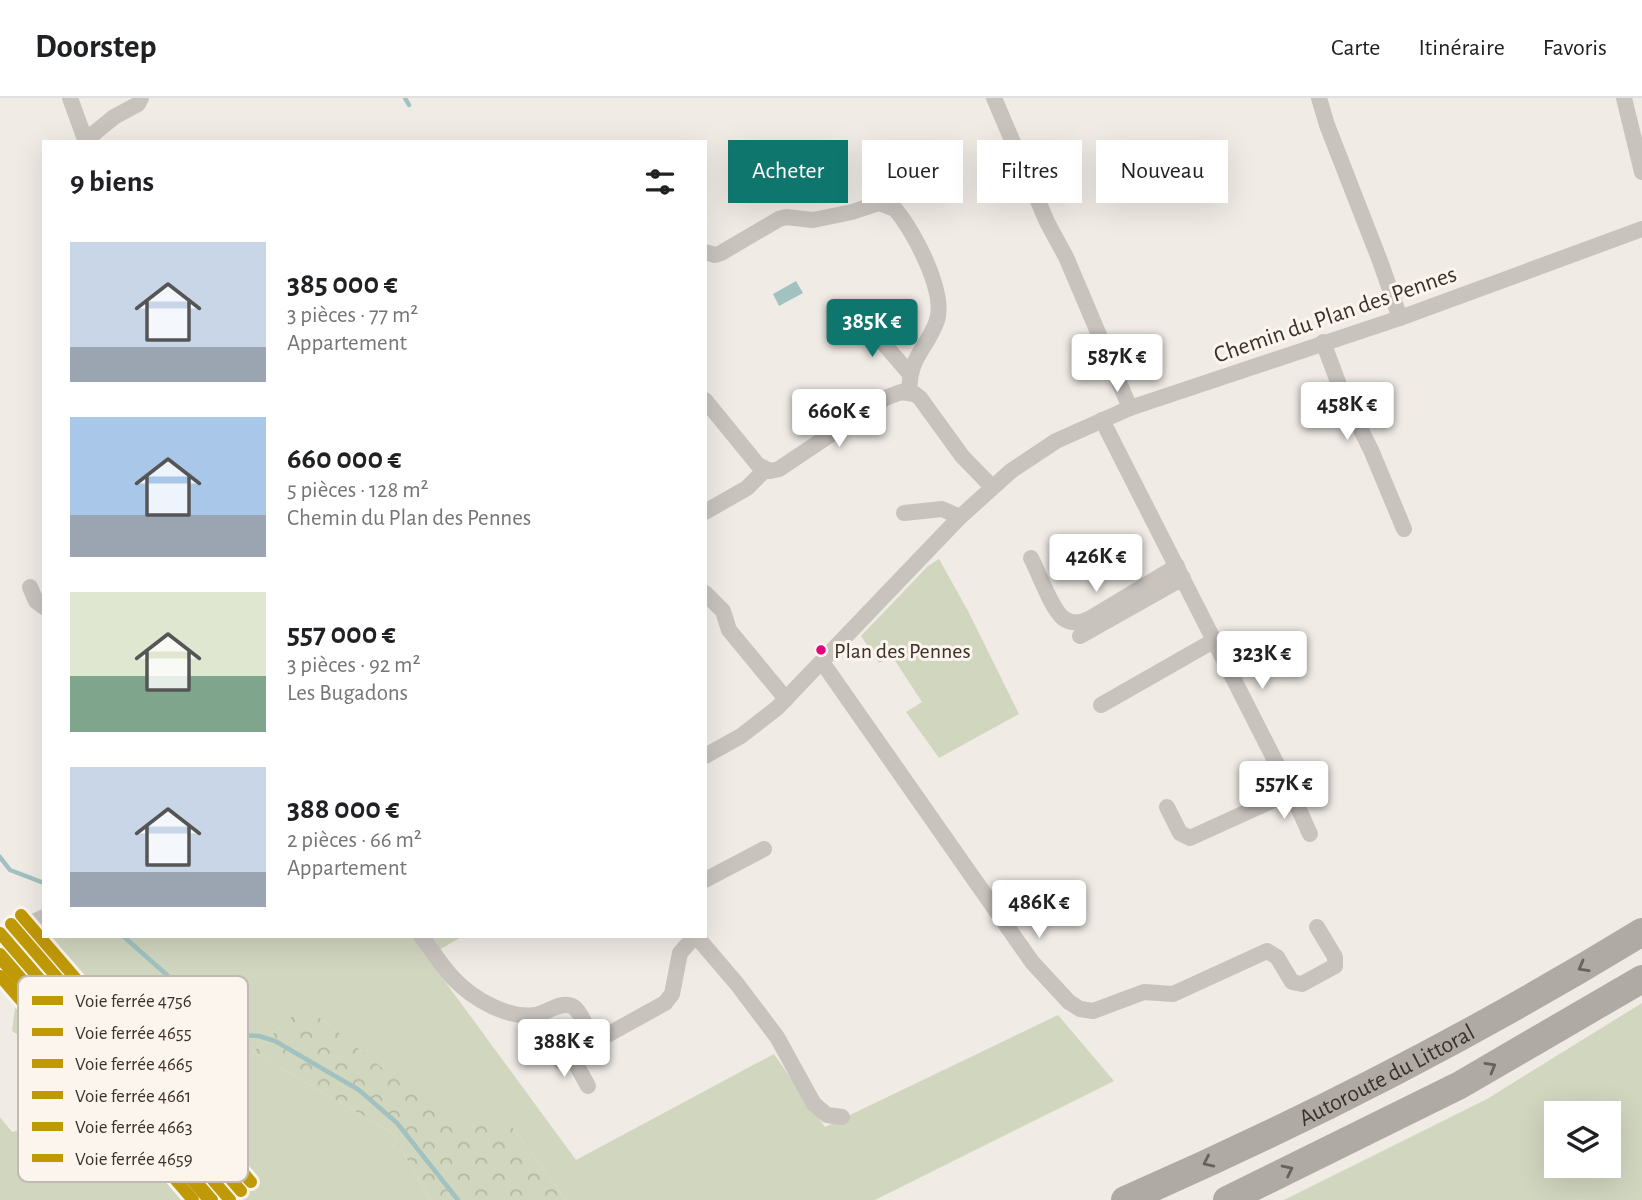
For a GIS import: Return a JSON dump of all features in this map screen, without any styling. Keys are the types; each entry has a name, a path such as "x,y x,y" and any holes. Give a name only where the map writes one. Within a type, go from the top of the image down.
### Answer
{"highway":[{"name":"Autoroute du Littoral","path":"1125,1200 1292,1122 1444,1045 1642,932"},
{"name":"Autoroute du Littoral","path":"1227,1200 1460,1085 1642,979"}],"street":[{"path":"70,98 86,140"},
{"path":"87,140 114,117 138,104 141,98"},
{"path":"994,98 1130,408"},
{"path":"1319,98 1326,125 1372,238 1400,318"},
{"path":"1624,98 1642,172"},
{"path":"707,253 721,253 786,217 813,220 852,212 873,204 891,205 903,218 934,278 939,294 938,319 912,364 909,393"},
{"name":"Chemin du Plan des Pennes","path":"707,755 730,744 753,728 786,699 960,517 992,487 1056,441 1130,408 1400,318 1642,229"},
{"path":"867,319 910,374"},
{"path":"1323,342 1341,390 1405,528"},
{"path":"707,402 765,470 779,469 885,398 901,392 909,393 920,398 962,456 992,487"},
{"path":"1102,420 1292,792 1310,834"},
{"path":"707,511 747,488 765,470"},
{"path":"904,513 942,509 960,517"},
{"path":"1031,558 1057,612 1065,620 1074,622 1089,619 1180,572"},
{"path":"1080,636 1180,572"},
{"path":"30,587 36,601 42,606"},
{"path":"707,595 723,611 729,630 786,699"},
{"path":"1101,705 1215,640"},
{"path":"822,662 1032,962 1069,1002 1080,1009 1093,1011 1149,991 1173,994 1267,951 1277,957 1292,982 1302,984 1335,966 1335,957 1317,927"},
{"path":"1167,807 1180,833 1190,838 1292,792"},
{"path":"707,879 764,849"},
{"path":"0,937 42,918"},
{"path":"422,938 453,979 480,999 494,1007 525,1015 570,1005 577,1010 593,1043"},
{"path":"588,1086 565,1058 670,999 680,953 694,938"},
{"path":"698,938 777,1037 814,1104 827,1115 842,1116"}],"green space":[{"path":"939,559 1019,714 939,758 906,712 922,702 892,656 879,663 861,636 928,566"},
{"path":"42,932 42,938 460,938 427,957 576,1160 774,1054 825,1127 1058,1015 1114,1081 875,1200 566,1200 510,1124 452,1125 304,1005 253,1052 391,1132 431,1200 0,1200 0,1117 12,1132 18,1131 18,1182 248,1182 248,976 18,976 18,1035 12,1031 17,993 0,976 0,951"},
{"path":"1642,1003 1642,1200 1284,1200 1487,1099"},
{"path":"304,1005 452,1124 510,1124 566,1200 431,1200 391,1132 253,1052"}],"water":[{"path":"796,281 803,293 779,306 773,294"}],"waterway":[{"path":"405,98 409,105"},
{"path":"0,857 10,870 42,882"},
{"path":"125,938 168,976"},
{"path":"248,1036 275,1041 359,1090 397,1123 458,1200"}],"rail line":[{"name":"4659","path":"21,915 74,976"},
{"name":"4661","path":"11,924 56,976"},
{"name":"4655","path":"0,933 37,976"},
{"name":"4665","path":"0,954 19,976"},
{"name":"4756","path":"0,958 18,979"},
{"name":"4663","path":"0,976 18,997"},
{"name":"4659","path":"248,1179 251,1182"},
{"name":"4663","path":"177,1182 193,1200"},
{"name":"4756","path":"193,1182 209,1200"},
{"name":"4665","path":"196,1182 212,1200"},
{"name":"4655","path":"214,1182 230,1200"},
{"name":"4661","path":"233,1182 241,1191"}],"place":[{"name":"Plan des Pennes","path":"821,650"}]}
